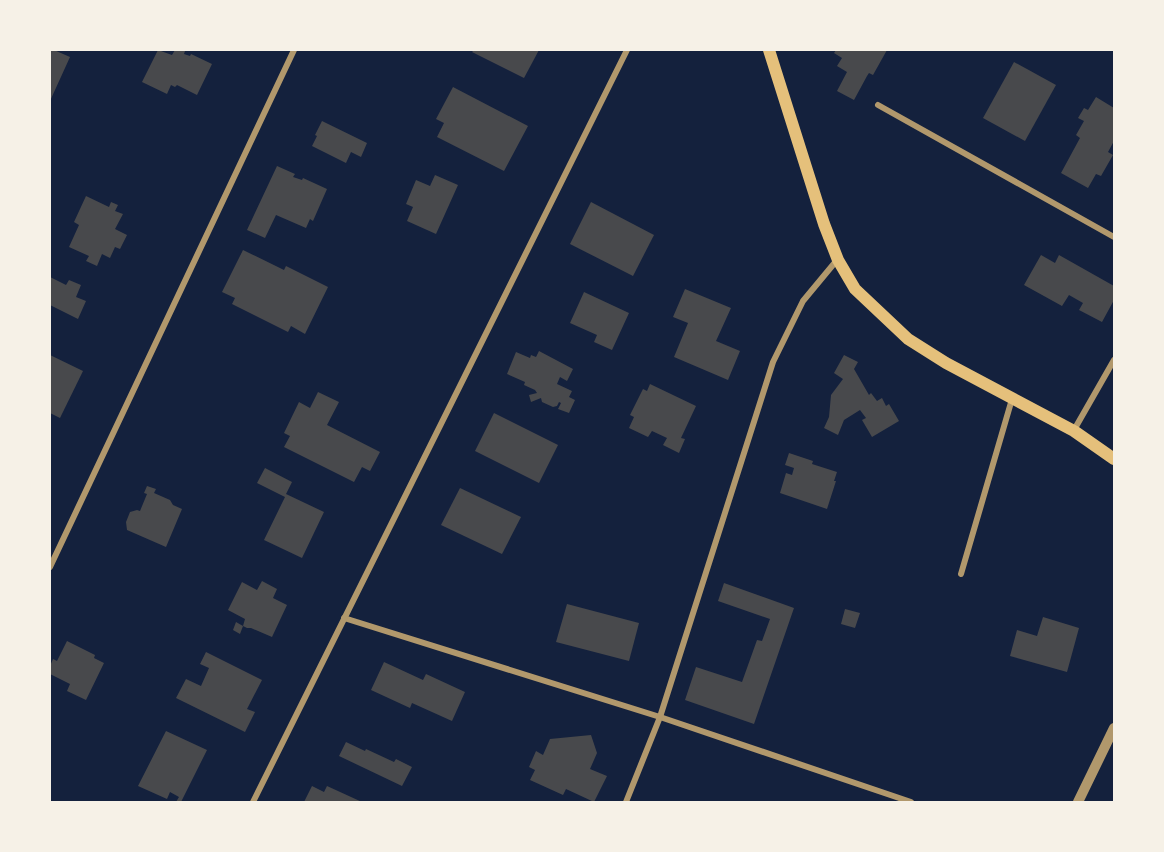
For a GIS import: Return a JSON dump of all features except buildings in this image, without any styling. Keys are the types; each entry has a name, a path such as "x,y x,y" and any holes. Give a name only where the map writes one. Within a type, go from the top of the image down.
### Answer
{"main road":[{"path":"770,50 824,224 838,260 855,289 908,339 946,363 1074,431 1114,459"}],"street":[{"path":"50,567 294,50"},
{"path":"253,802 627,50"},
{"path":"878,105 1114,237"},
{"path":"626,802 660,717 773,362 803,301 838,260"},
{"path":"1074,431 1114,360"},
{"path":"961,574 1012,399"},
{"path":"344,618 660,717 910,802"},
{"path":"1078,802 1114,728"}]}
